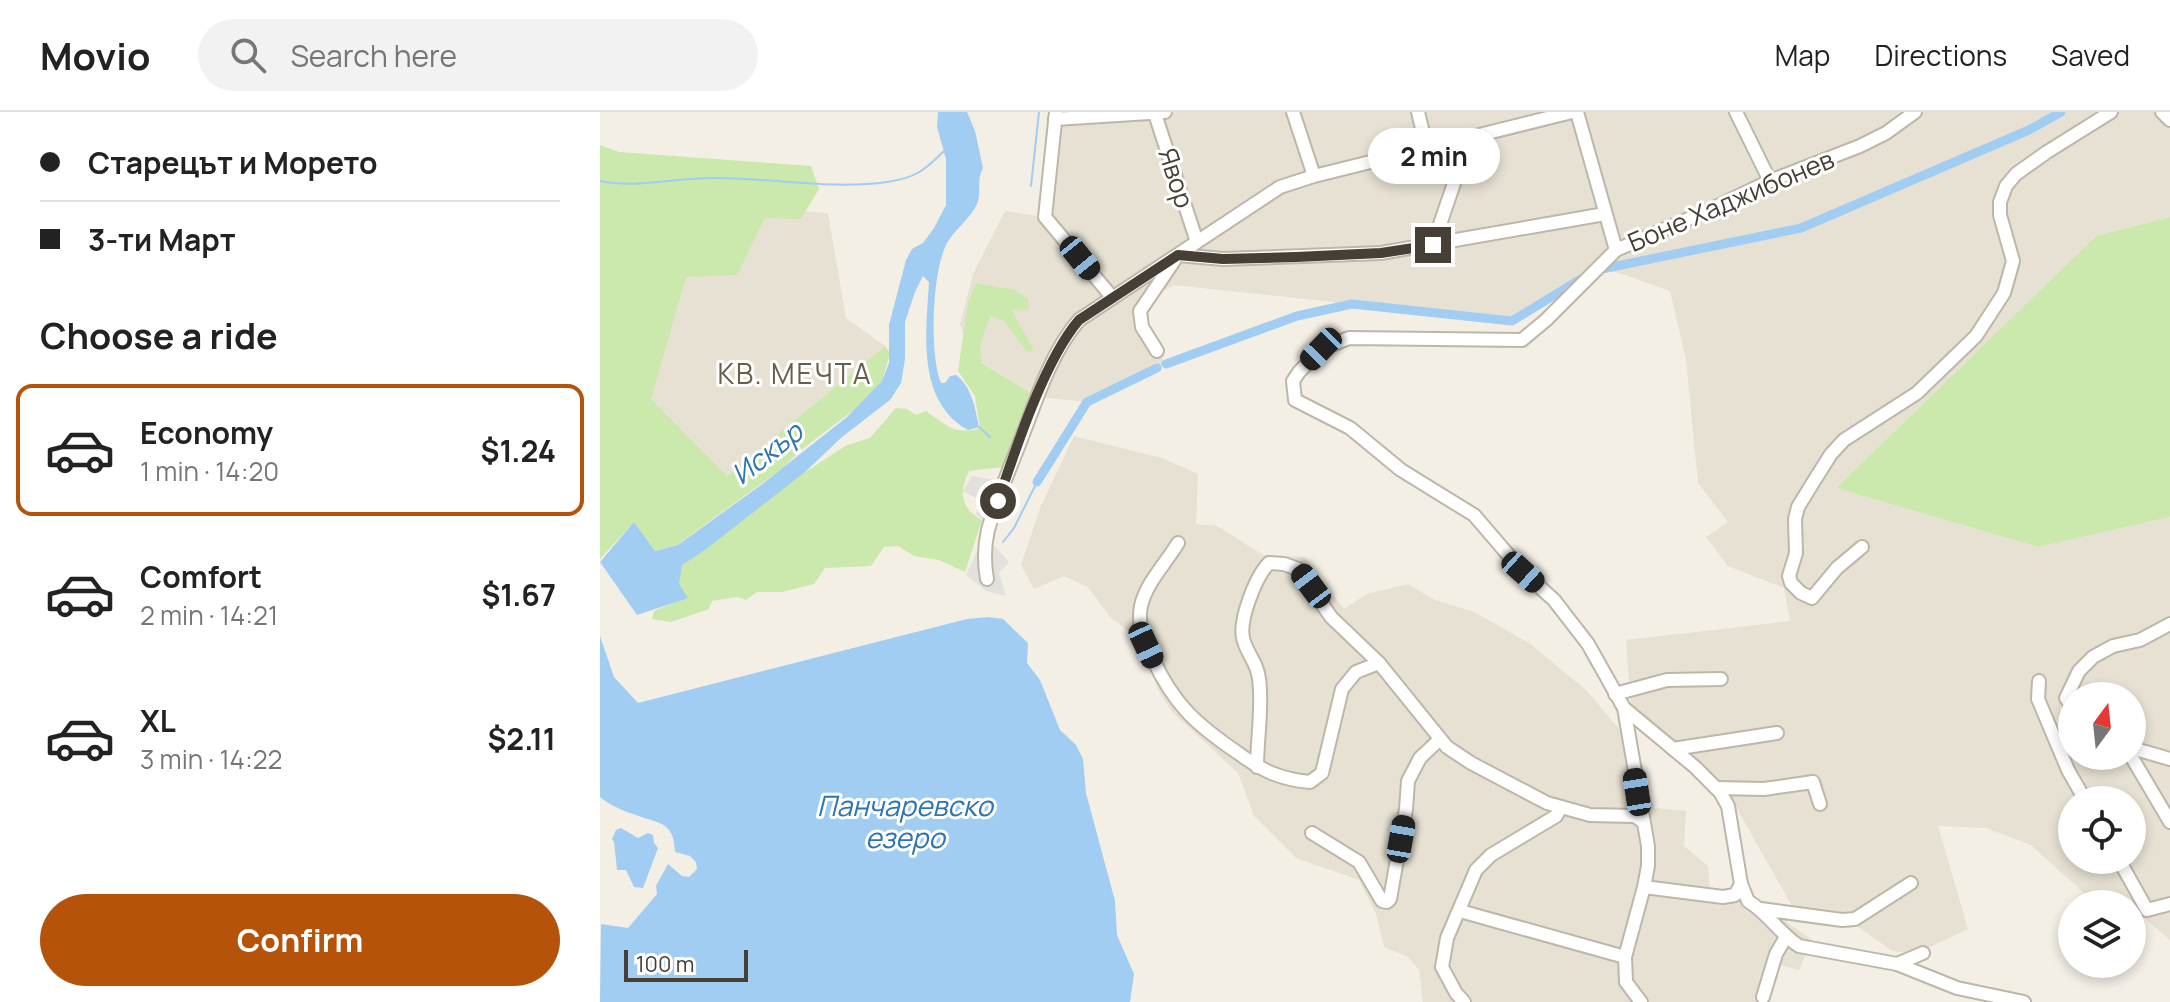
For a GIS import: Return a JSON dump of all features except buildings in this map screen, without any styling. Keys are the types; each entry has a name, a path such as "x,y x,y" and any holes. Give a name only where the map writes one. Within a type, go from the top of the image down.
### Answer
{"street":[{"path":"1293,112 1314,176"},
{"path":"1418,112 1427,149"},
{"path":"1517,128 1518,112"},
{"path":"987,579 984,558 988,530 1046,377 1071,330 1079,320 1112,297 1280,187 1575,112 1616,250"},
{"name":"Боне Хаджибонев","path":"1615,694 1573,623 1500,547 1474,515 1401,470 1350,428 1295,400 1293,381 1321,349 1349,338 1522,340 1616,250 1770,181 1860,146 1886,133 1915,112"},
{"path":"1862,547 1837,568 1812,598 1791,583 1789,576 1796,553 1795,519 1798,507 1831,454 1844,440 1917,393 1936,376 1976,336 2004,293 2013,261 2000,215 2000,202 2006,186 2016,174 2047,152 2111,112"},
{"path":"2162,112 2170,120"},
{"path":"1112,297 1045,217 1056,116 1160,113"},
{"name":"Явор","path":"1160,113 1197,242"},
{"path":"1740,113 1770,181"},
{"path":"1433,245 1469,139"},
{"path":"1178,255 1223,259 1381,253 1605,214"},
{"path":"1157,351 1142,327 1140,311 1178,255"},
{"path":"1178,543 1141,605 1140,625 1146,645 1168,691 1186,714 1215,739 1257,767 1286,780 1310,782 1322,773 1342,689 1356,672 1379,663"},
{"path":"1257,767 1260,682 1258,668 1242,638 1258,574 1269,563 1284,564 1298,569 1331,617 1379,663 1440,739 1471,763 1547,803 1590,815 1635,816 1642,821"},
{"path":"2072,682 2093,657 2113,646 2140,640 2170,624"},
{"path":"1721,679 1667,680 1615,694 1624,708 1716,788 1728,806 1741,884 1748,901 1761,909 1786,937 1799,946 1897,964 1957,988 2024,1002"},
{"path":"2039,681 2038,699 2077,786"},
{"path":"1624,708 1648,846 1644,887 1625,957 1626,982 1641,1002"},
{"path":"1673,749 1777,733"},
{"path":"1312,833 1359,862 1382,901 1387,902 1406,809 1408,781 1420,758 1440,739"},
{"path":"2146,752 2170,759"},
{"path":"2139,770 2170,822"},
{"path":"1716,788 1764,789 1813,782 1820,804"},
{"path":"1464,1002 1442,967 1447,938 1476,870 1556,816 1561,807"},
{"path":"2127,874 2147,910 2170,904"},
{"path":"1761,909 1855,919 1911,883"},
{"path":"1644,887 1723,897 1735,895 1741,884"},
{"path":"1460,911 1625,957"},
{"path":"1763,997 1776,954 1786,937"},
{"path":"1897,964 1923,953"}],"shaded area":[{"path":"1056,112 2170,112 2170,217 2096,236 1836,488 2038,547 2170,517 2170,940 2146,920 2146,890 2081,890 2063,874 2146,874 2146,786 2058,786 2058,870 2031,845 1986,828 1938,826 1968,929 1915,954 1892,951 1857,926 1797,915 1723,784 1631,706 1626,640 1790,621 1784,588 1728,566 1706,537 1728,522 1698,483 1686,360 1670,291 1616,272 1594,271 1512,321 1174,285 1149,299 1140,311 1166,364 1087,402 1038,397 972,356 960,324 973,274 1005,211 1044,217"},
{"path":"600,195 828,213 846,318 885,346 687,509 634,522"},
{"path":"1074,436 1162,458 1198,474 1196,524 1217,526 1263,555 1304,557 1344,609 1367,594 1408,584 1435,600 1474,612 1529,643 1586,690 1620,730 1655,808 1686,811 1684,846 1708,866 1710,891 1731,890 1758,901 1812,940 1799,970 1776,964 1767,1002 1423,1002 1419,970 1408,957 1384,947 1376,914 1359,880 1296,858 1254,816 1238,773 1172,712 1157,688 1143,642 1110,617 1088,587 1064,576 1034,589 1021,565 1041,506"},
{"path":"972,476 1001,481 987,523 976,514 981,501 963,491"},
{"path":"982,540 990,541 1009,562 999,573 1006,596 986,591 966,575"}],"green space":[{"path":"600,145 619,152 811,166 819,189 801,219 765,218 737,275 686,277 651,399 727,476 885,346 890,353 882,381 860,405 784,467 678,545 655,551 634,522 600,559"},
{"path":"2170,217 2170,517 2038,547 1836,488 2096,236"},
{"path":"976,283 1015,290 1028,299 1029,310 1011,309 1034,350 1028,353 1003,320 990,316 980,346 982,363 1031,393 1003,467 969,471 966,479 963,493 966,505 982,520 965,572 939,560 914,556 898,546 884,547 871,566 825,568 814,584 782,592 757,592 746,600 737,597 712,601 709,609 671,622 652,619 654,611 687,597 663,563 688,560 705,550 793,480 847,445 870,438 896,408 907,409 916,415 926,411 957,430 980,428 975,396 958,371 968,303"}],"water":[{"path":"938,112 967,112 975,131 983,168 977,204 950,238 942,256 934,313 935,353 941,383 956,375 961,380 972,398 979,427 968,430 951,417 932,384 926,343 929,282 923,276 905,322 905,359 901,383 890,400 842,437 805,472 682,565 679,584 688,598 637,615 600,562 634,522 655,551 678,545 847,417 882,381 889,363 889,325 906,260 912,249 923,243 934,228 946,205 946,159 937,127"},
{"name":"Панчаревско езеро","path":"967,619 1003,619 1028,643 1027,663 1040,680 1060,730 1076,745 1083,759 1086,793 1115,901 1117,935 1134,974 1130,1002 600,1002 601,924 628,928 657,894 656,886 668,864 682,876 689,877 697,869 696,862 690,856 675,852 672,834 664,825 622,810 600,797 600,636 614,677 638,703"},
{"path":"621,828 638,838 648,833 653,835 658,848 643,888 634,887 626,870 617,870 612,839 616,830"}],"waterway":[{"path":"1031,186 1039,112"},
{"path":"1597,270 1801,228 2029,130 2061,112"},
{"path":"600,181 629,184 737,178 866,184 912,176 925,169 944,151"},
{"path":"1166,364 1297,316 1352,304 1512,321 1584,277"},
{"path":"1037,482 1087,402 1157,368"},
{"path":"979,427 990,437"},
{"path":"1003,542 1014,528 1037,482"}],"district":[{"name":"КВ. МЕЧТА","path":"795,374"}],"route":[{"path":"998,501 1046,377 1071,330 1079,320 1178,255 1223,259 1296,257 1381,253 1433,245"}],"water label":[{"name":"Искър","path":"767,453"}]}
